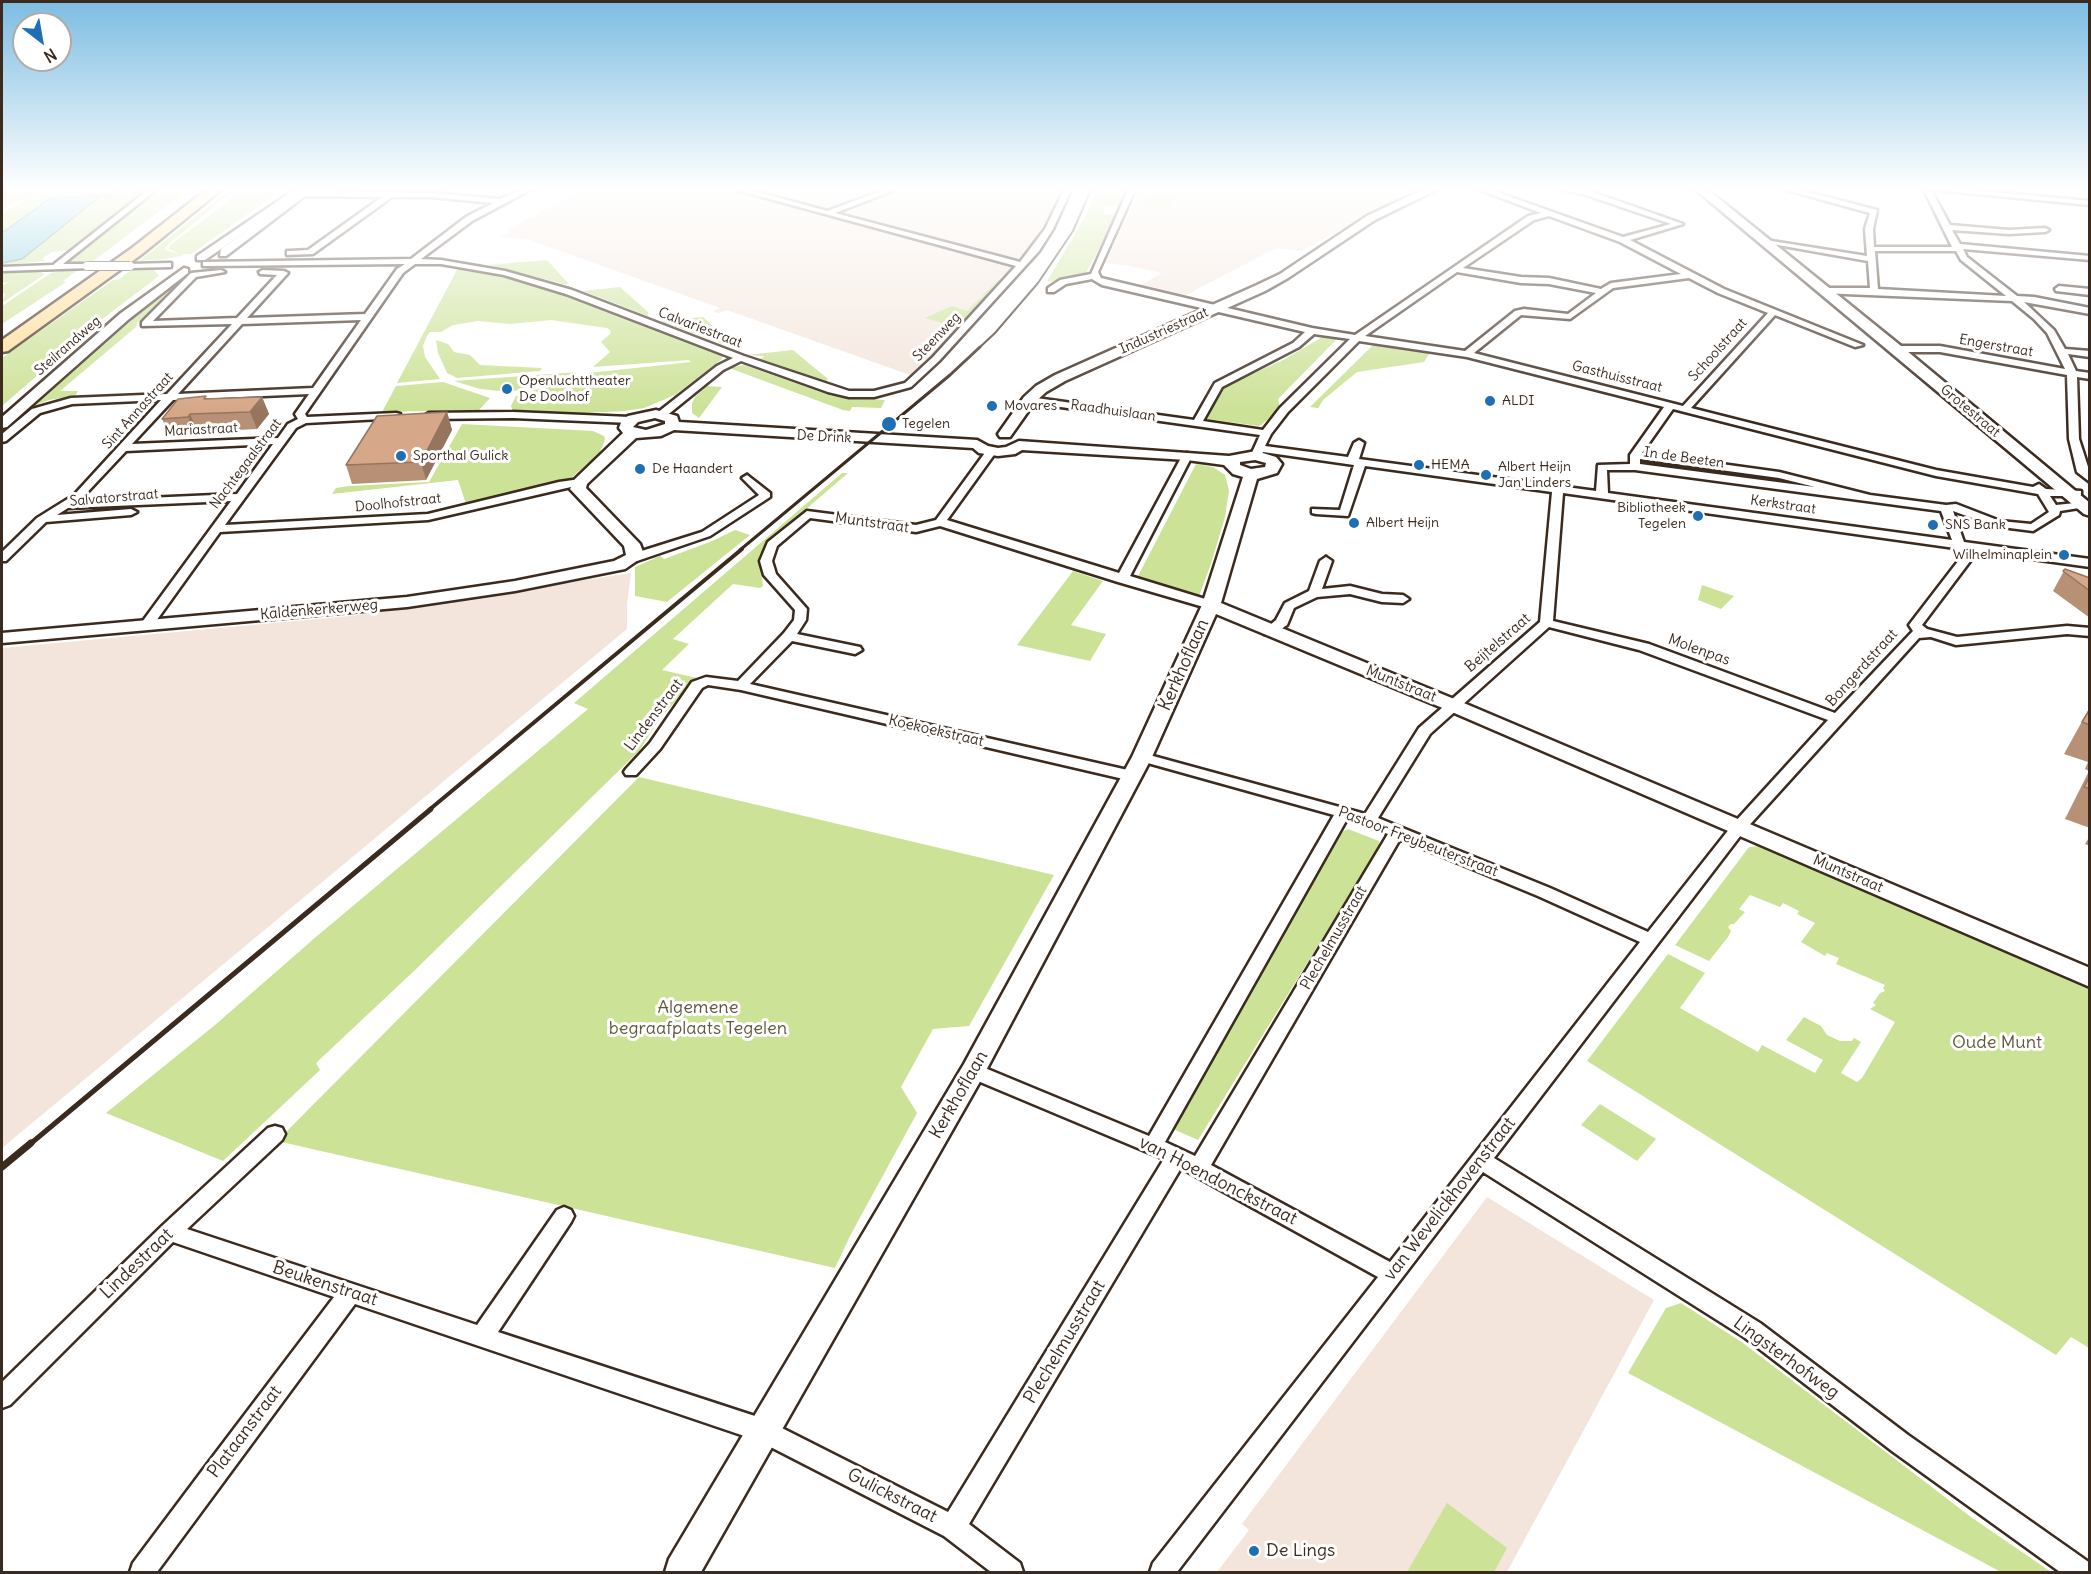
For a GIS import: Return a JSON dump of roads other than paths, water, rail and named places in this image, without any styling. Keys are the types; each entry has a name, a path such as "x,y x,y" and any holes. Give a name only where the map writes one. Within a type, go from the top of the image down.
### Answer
{"highway":[{"path":"2,335 104,263"},
{"path":"2,347 119,263"}],"street":[{"path":"55,267 60,263"},
{"name":"Steilrandweg","path":"2,410 110,317 182,263"},
{"path":"2,268 178,266 191,263"},
{"name":"Nachtegaalstraat","path":"146,625 280,441 292,426 304,420 300,414 400,271 410,263"},
{"name":"Calvariestraat","path":"442,263 536,280 831,390 849,394 874,394"},
{"path":"1017,263 1023,265"},
{"path":"1051,290 1063,282 1094,276 1098,263"},
{"name":"Industriestraat","path":"1005,434 1029,400 1041,389 1060,378 1215,309 1284,276 1303,263"},
{"path":"1458,270 1466,263"},
{"path":"1668,263 1721,291 1858,345"},
{"path":"1791,263 1824,291 1874,291 2015,299 2090,311"},
{"path":"1871,263 1874,291"},
{"path":"1971,263 2051,332 2062,351 2072,373 2074,439 2082,472 2089,479"},
{"name":"Steenweg","path":"874,394 898,389 915,380 1023,265"},
{"name":"Steilrandweg","path":"2,424 125,316 178,266"},
{"path":"1257,452 1266,432 1284,410 1358,337 1453,271 1521,280 1549,281 1603,292"},
{"name":"Sint Annastraat","path":"2,558 41,520 68,505 123,448 239,322 284,273 194,275 144,322 150,325 239,322"},
{"path":"1467,354 1518,313 1570,316 1611,286 1623,282 1690,275"},
{"name":"Gasthuisstraat","path":"1094,276 1105,283 1312,331 1467,354 1936,473 2009,485 2042,483"},
{"path":"2059,289 2090,292"},
{"name":"Grotestraat","path":"1824,291 1896,349 2042,483 2075,497"},
{"name":"Schoolstraat","path":"1685,409 1773,312"},
{"path":"239,322 368,317"},
{"path":"1197,423 1218,385 1296,345 1312,331"},
{"name":"Engerstraat","path":"1896,349 1940,349 2090,376"},
{"path":"2062,351 2090,354"},
{"path":"661,415 720,368 741,358"},
{"path":"2,439 36,411 50,405 71,401 316,391"},
{"name":"Raadhuislaan","path":"1029,400 1266,432"},
{"path":"1602,496 1602,467 1635,461 1670,406"},
{"path":"304,420 464,416 633,428 661,432 672,426 672,419 661,415 644,415 633,428 580,482 578,489 632,543 635,552 633,558"},
{"name":"De Drink","path":"672,426 977,444"},
{"path":"1019,445 1017,438 1005,434 986,436 977,444 981,449 992,452 1010,451 1019,445 1232,461 1240,456 1257,452 1271,460 1274,467 1268,472 1251,474 1234,469 1232,461"},
{"name":"Mariastraat","path":"123,448 280,441"},
{"path":"1316,511 1344,514 1359,443"},
{"path":"940,522 992,452"},
{"name":"Kerkstraat","path":"1257,452 1356,463 1960,545"},
{"path":"1122,579 1188,456"},
{"name":"In de Beeten","path":"1635,461 1779,474 1870,498 1946,508"},
{"path":"1211,605 1251,474"},
{"path":"633,558 706,534 766,495 747,478"},
{"name":"Doolhofstraat","path":"216,529 428,517 580,482"},
{"path":"2039,542 2055,513 2042,483"},
{"name":"Beijtelstraat","path":"1452,705 1546,623 1558,490"},
{"name":"Salvatorstraat","path":"68,505 240,497"},
{"path":"2053,509 2075,497"},
{"name":"Salvatorstraat","path":"41,520 178,507 187,500"},
{"path":"1923,633 1915,625 1965,560 1946,508 1966,509 2090,563"},
{"name":"Muntstraat","path":"789,636 800,620 801,609 770,575 766,561 772,545 807,514 916,529 940,522 1211,605 1452,705 2090,978"},
{"path":"1960,545 2039,542"},
{"name":"Kaldenkerkerweg","path":"2,638 407,602 515,586 607,568 626,563 633,558"},
{"path":"1314,593 1326,561"},
{"path":"1269,630 1282,621 1289,606 1314,593 1350,590 1382,598 1403,599"},
{"name":"Kerkhoflaan","path":"682,1572 973,1071 1137,766 1211,605"},
{"name":"Molenpas","path":"1546,623 1644,647 1838,719"},
{"name":"Bongerdstraat","path":"1739,827 1915,634 1923,633 1956,641 2067,630 2090,632"},
{"path":"741,686 789,636 855,650"},
{"name":"Lindenstraat","path":"631,772 655,746 697,685 706,681 741,686"},
{"name":"Koekoekstraat","path":"741,686 1137,766"},
{"path":"1369,820 1424,731 1452,705"},
{"name":"Pastoor Freybeuterstraat","path":"1137,766 1369,820 1544,892 1650,940"},
{"path":"1153,1146 1342,812"},
{"name":"van Wevelickhovenstraat","path":"1162,1572 1739,827"},
{"name":"Plechelmusstraat","path":"1199,1168 1397,831"},
{"name":"van Hoendonckstraat","path":"973,1071 1177,1156 1392,1274"},
{"name":"Lindestraat","path":"2,1396 169,1232 275,1134"},
{"name":"Plechelmusstraat","path":"953,1527 1177,1156"},
{"name":"Lingsterhofweg","path":"1480,1160 1752,1330 1917,1455 2081,1572"},
{"path":"482,1337 564,1216"},
{"name":"Beukenstraat","path":"169,1232 764,1431"},
{"name":"Plataanstraat","path":"142,1572 350,1293"},
{"name":"Gulickstraat","path":"764,1431 953,1527 1011,1572"}],"railway":[{"path":"979,348 1038,283 1051,263"},
{"path":"740,550 950,375 980,347"},
{"path":"429,810 742,549"},
{"path":"29,1145 431,809"},
{"path":"2,1167 31,1143"}],"place":[{"name":"Openluchttheater De Doolhof","path":"507,389"},
{"name":"ALDI","path":"1490,401"},
{"name":"Movares","path":"992,406"},
{"name":"Tegelen","path":"889,424"},
{"name":"Sporthal Gulick","path":"401,456"},
{"name":"HEMA","path":"1419,465"},
{"name":"De Haandert","path":"640,469"},
{"name":"Albert Heijn Jan Linders","path":"1486,475"},
{"name":"Bibliotheek Tegelen","path":"1698,516"},
{"name":"Albert Heijn","path":"1354,523"},
{"name":"SNS Bank","path":"1933,525"},
{"name":"Wilhelminaplein","path":"2064,555"},
{"name":"De Lings","path":"1254,1551"}],"park label":[{"name":"Algemene begraafplaats Tegelen","path":"698,1018"},
{"name":"Oude Munt","path":"1997,1043"}]}
